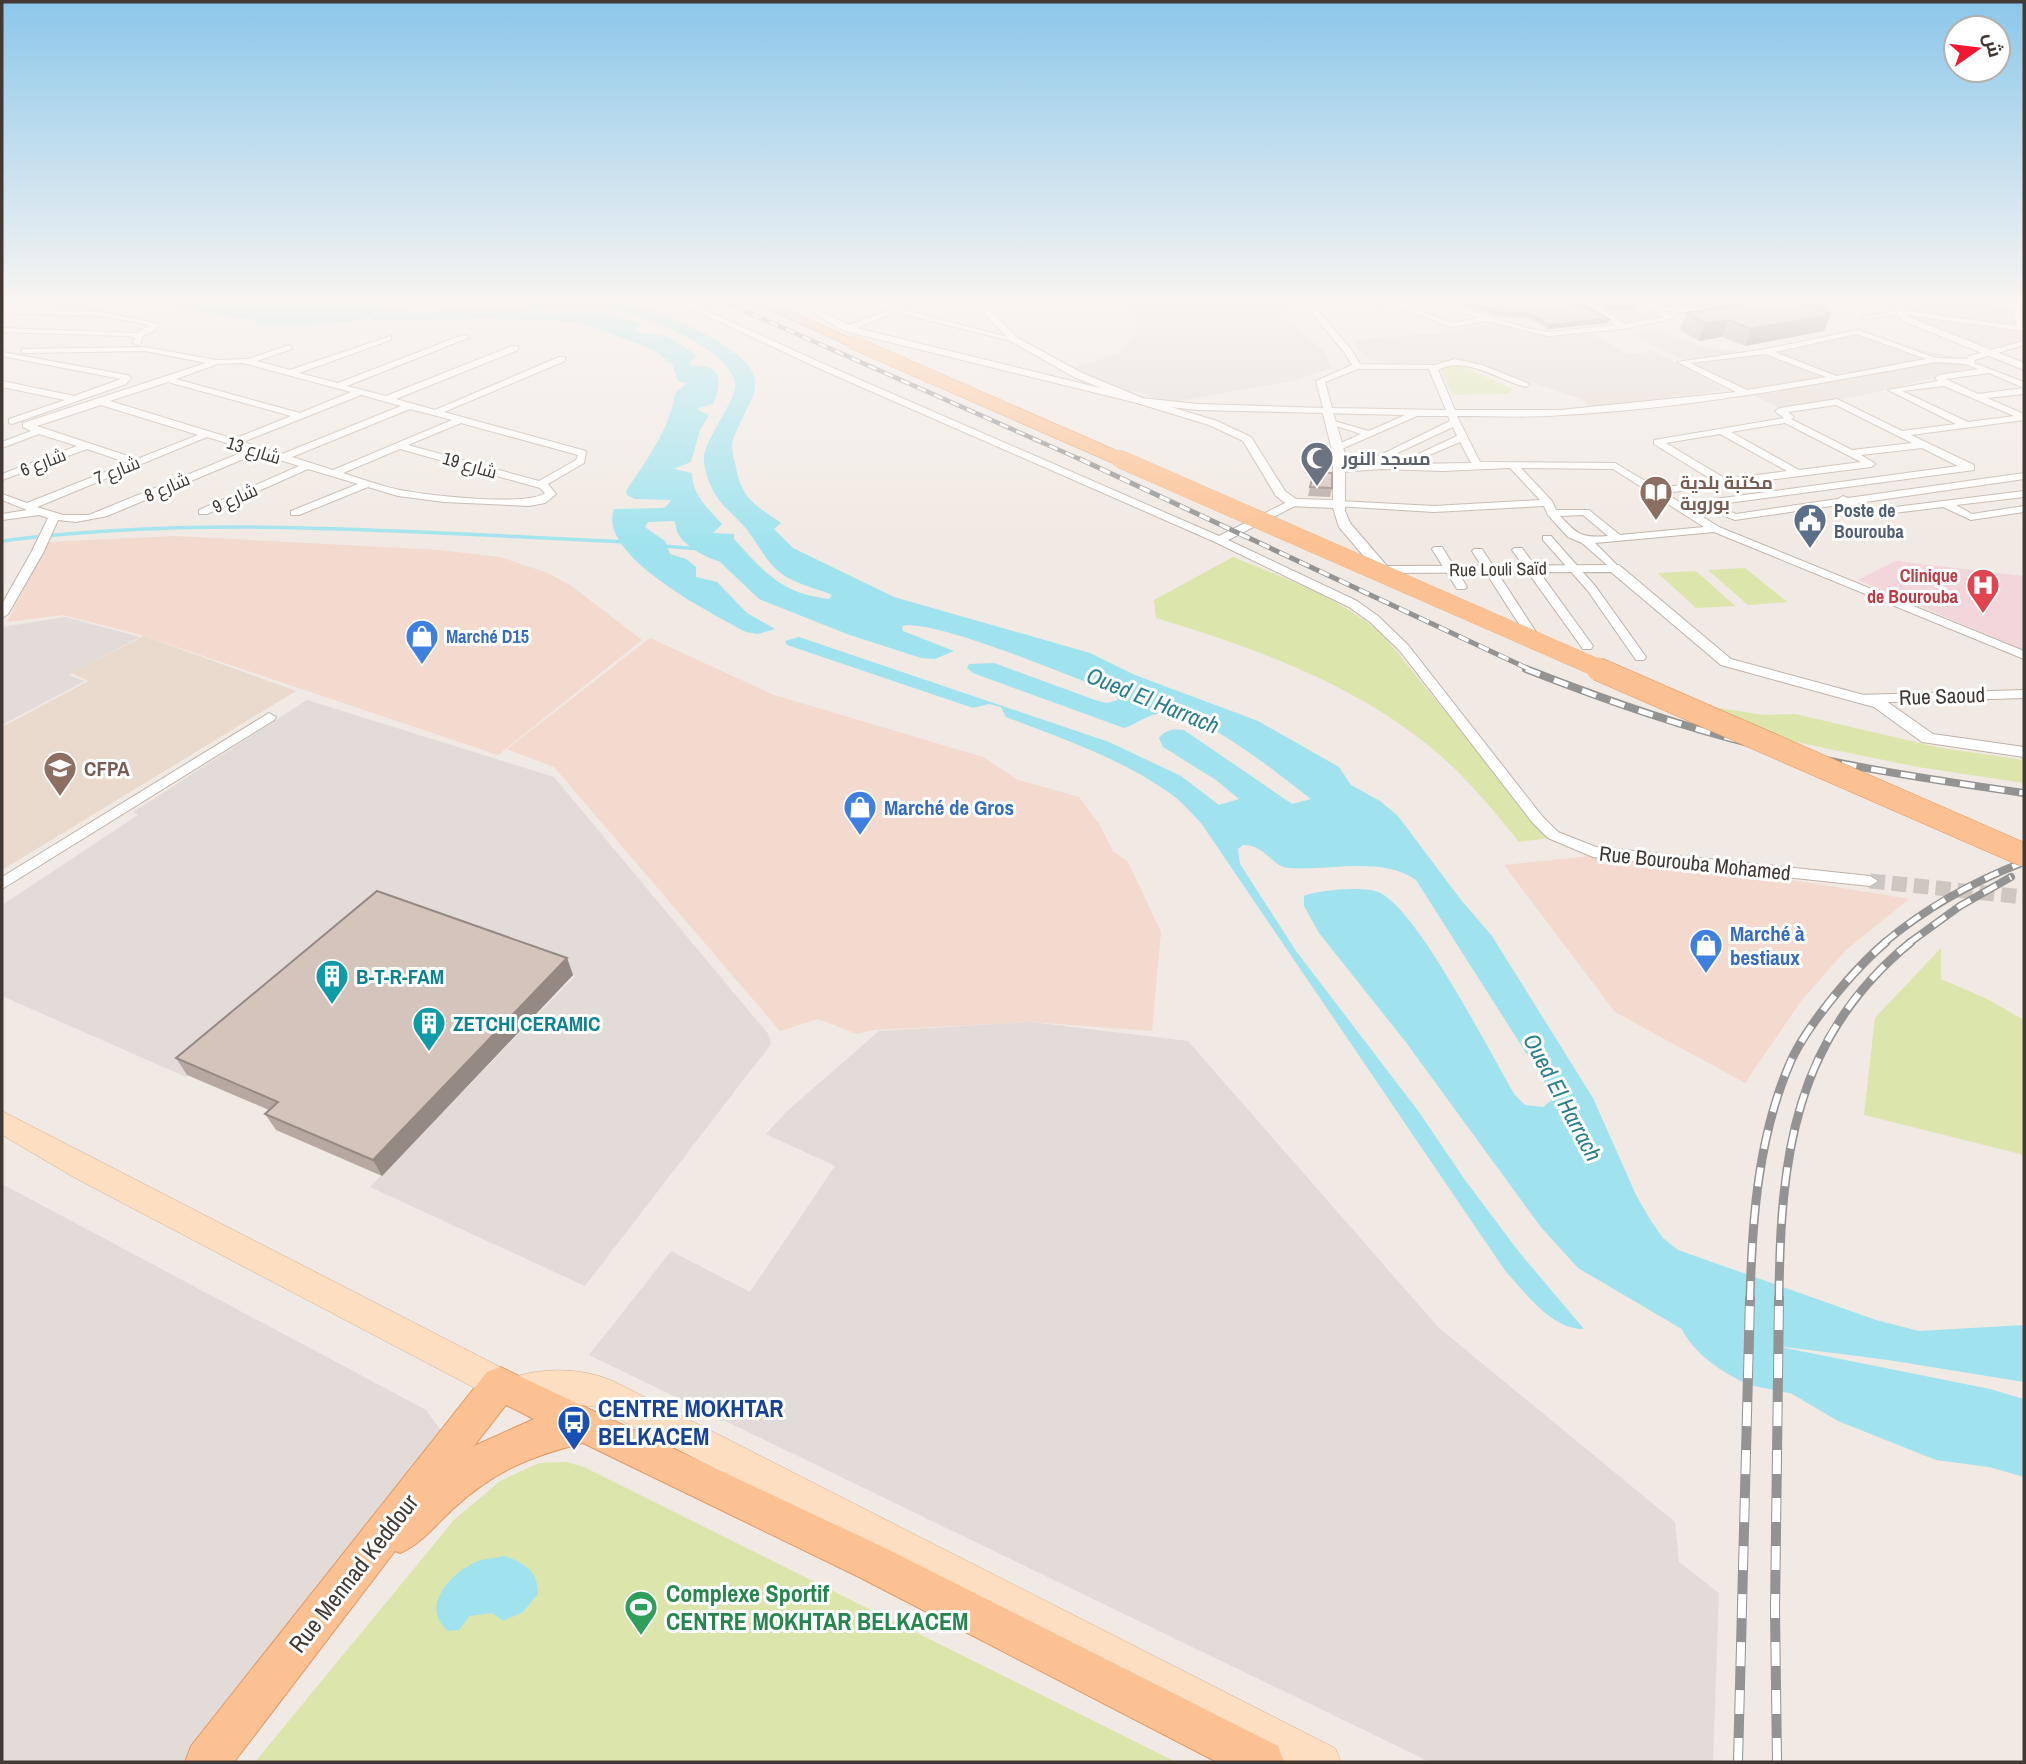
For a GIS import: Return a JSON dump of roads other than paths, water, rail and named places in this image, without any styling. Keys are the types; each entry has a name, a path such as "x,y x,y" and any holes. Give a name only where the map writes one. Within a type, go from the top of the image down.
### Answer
{"main road":[{"path":"951,382 2024,855"},
{"path":"2,1122 85,1169 508,1388 873,1563 1262,1762"},
{"path":"508,1388 562,1385 581,1386 601,1392 1321,1762"},
{"name":"Rue Mennad Keddour","path":"207,1762 364,1557 508,1388"},
{"path":"364,1557 391,1542 440,1493 491,1455 536,1435 582,1425"}],"street":[{"path":"7,420 122,382"},
{"path":"29,425 158,382"},
{"path":"180,382 300,416"},
{"path":"325,382 583,453 581,460 540,485"},
{"path":"339,386 349,382"},
{"path":"388,399 429,382"},
{"path":"437,412 507,382"},
{"name":"Rue Bourouba Mohamed","path":"858,382 1219,540 1322,588 1374,619 1404,649 1543,826 1565,842 1608,854 1870,881"},
{"path":"1057,382 1141,401 1198,407 1329,415 1419,413 1454,418 1560,413 1746,393 1809,382"},
{"path":"1096,382 1248,439 1280,493 1293,503"},
{"path":"1320,382 1337,448 1340,468 1339,504"},
{"path":"1439,382 1477,465"},
{"path":"1514,382 1526,384"},
{"path":"1724,382 1746,393"},
{"path":"1901,434 1967,425 2024,417 1945,383 1892,390 1967,425"},
{"path":"2,384 75,399"},
{"path":"1976,396 2024,391"},
{"path":"231,444 360,392"},
{"name":"شارع 13","path":"102,402 254,451 417,496 529,503 550,497 550,489 540,485"},
{"path":"1724,482 1657,442 1786,419 1790,418 1780,411 1837,402 2024,493"},
{"path":"281,458 411,405"},
{"path":"1337,448 1419,413"},
{"path":"1329,415 1370,434"},
{"path":"1362,466 1454,418"},
{"path":"332,474 462,419"},
{"path":"1786,419 1970,517 2024,509"},
{"path":"7,420 136,462"},
{"path":"2,445 39,431"},
{"path":"1722,431 1869,513 2024,493"},
{"name":"شارع 7","path":"29,506 205,435"},
{"path":"1382,466 1409,462 1463,437"},
{"path":"1851,453 1923,445"},
{"name":"شارع 19","path":"400,446 540,485"},
{"name":"شارع 6","path":"2,477 84,447"},
{"name":"شارع 8","path":"53,520 80,520 103,514 254,451"},
{"path":"1655,491 1871,464"},
{"path":"1512,465 1572,535 1586,541 1614,568 1726,662 1880,704 1928,738 2024,752"},
{"name":"شارع 9","path":"202,512 306,466"},
{"path":"1340,468 1615,466 1715,529 2024,655"},
{"path":"1971,467 1700,504 1735,517 2024,476"},
{"path":"295,513 366,484"},
{"path":"2,497 41,511 53,520 2,614"},
{"path":"1219,540 1293,503 1434,509 1550,508 1585,512 1616,537"},
{"name":"Rue Louli Saïd","path":"1339,504 1344,524 1383,570 1614,568"},
{"path":"2,517 41,511"},
{"path":"1586,541 1715,529"},
{"path":"1547,537 1615,618 1640,657"},
{"path":"1438,549 1461,587"},
{"path":"1518,550 1587,646"},
{"path":"1478,551 1530,632"},
{"name":"Rue Saoud","path":"1859,699 2024,694"},
{"path":"2,884 269,718"}],"water":[{"path":"684,382 719,382 713,404 696,409 709,415 700,430 691,462 674,469 692,473 698,494 722,524 713,533 734,534 734,539 755,562 786,587 829,599 832,595 793,581 776,569 747,530 714,493 706,472 706,448 732,398 735,382 755,382 754,393 732,445 738,478 751,500 781,523 774,529 793,548 894,597 1090,653 1135,675 1258,721 1339,767 1351,785 1380,801 1398,816 1461,900 1492,936 1593,1098 1636,1195 1651,1221 1663,1238 1678,1250 1876,1320 1919,1331 2024,1325 2024,1382 1888,1360 1762,1344 1731,1335 1731,1345 1741,1358 1799,1388 1899,1394 2024,1418 2024,1477 1989,1467 1936,1460 1838,1421 1578,1268 1540,1226 1405,1041 1319,933 1304,906 1304,896 1352,889 1378,892 1394,903 1432,952 1515,1095 1525,1105 1543,1107 1551,1101 1549,1089 1416,880 1387,868 1371,866 1283,867 1258,848 1243,845 1238,849 1240,864 1296,951 1419,1112 1519,1252 1584,1329 1561,1323 1541,1309 1506,1272 1201,823 1180,801 1147,778 1108,758 1006,717 1001,707 989,704 973,708 787,645 785,641 799,637 1109,742 1181,776 1219,805 1239,799 1216,780 1163,747 1159,738 1164,733 1184,730 1292,804 1311,799 1240,746 1180,715 1158,714 1124,728 973,673 967,668 969,664 994,663 1095,700 1107,703 1118,700 1104,689 1001,650 941,631 902,626 903,631 954,651 935,659 921,658 847,634 759,599 719,561 689,546 677,532 674,521 648,522 645,527 665,541 670,554 686,559 696,567 696,577 717,582 747,613 775,629 758,634 746,632 662,582 623,546 613,527 614,509 661,508 666,507 671,500 635,499 627,495 626,491 663,432 675,393 687,383"},
{"path":"505,1556 529,1569 536,1579 538,1594 523,1612 503,1621 492,1613 470,1616 459,1630 448,1631 440,1622 437,1611 442,1591 468,1566 484,1559"}],"waterway":[{"path":"2,541 80,533 236,527 627,542"},
{"path":"662,546 701,549"},
{"name":"Oued El Harrach","path":"1703,1327 1750,1363 1990,1412 2024,1422"}],"tunnel":[{"path":"1870,881 2024,897"}],"railway":[{"path":"906,382 1084,461"},
{"path":"1080,459 1531,670"},
{"path":"1526,669 1638,710 1753,744 1888,772 2024,793"},
{"path":"1884,943 1951,897 2024,862"},
{"path":"1909,943 1960,906 2011,877"},
{"path":"1750,1300 1759,1179 1779,1091 1797,1048 1819,1015 1846,982 1886,942"},
{"path":"1779,1300 1784,1198 1790,1149 1802,1103 1818,1060 1841,1018 1872,979 1911,942"},
{"path":"1738,1762 1750,1298"},
{"path":"1777,1762 1775,1611 1779,1298"}],"place":[{"name":"مسجد النور","path":"1317,488"},
{"name":"مكتبة بلدية بوروبة","path":"1656,522"},
{"name":"Poste de Bourouba","path":"1810,550"},
{"name":"Clinique de Bourouba","path":"1983,615"},
{"name":"Marché D15","path":"422,666"},
{"name":"CFPA","path":"60,798"},
{"name":"Marché de Gros","path":"860,837"},
{"name":"Marché à bestiaux","path":"1706,975"},
{"name":"B-T-R-FAM","path":"332,1006"},
{"name":"ZETCHI CERAMIC","path":"429,1053"},
{"name":"CENTRE MOKHTAR BELKACEM","path":"574,1452"},
{"name":"Complexe Sportif CENTRE MOKHTAR BELKACEM","path":"641,1637"}]}
